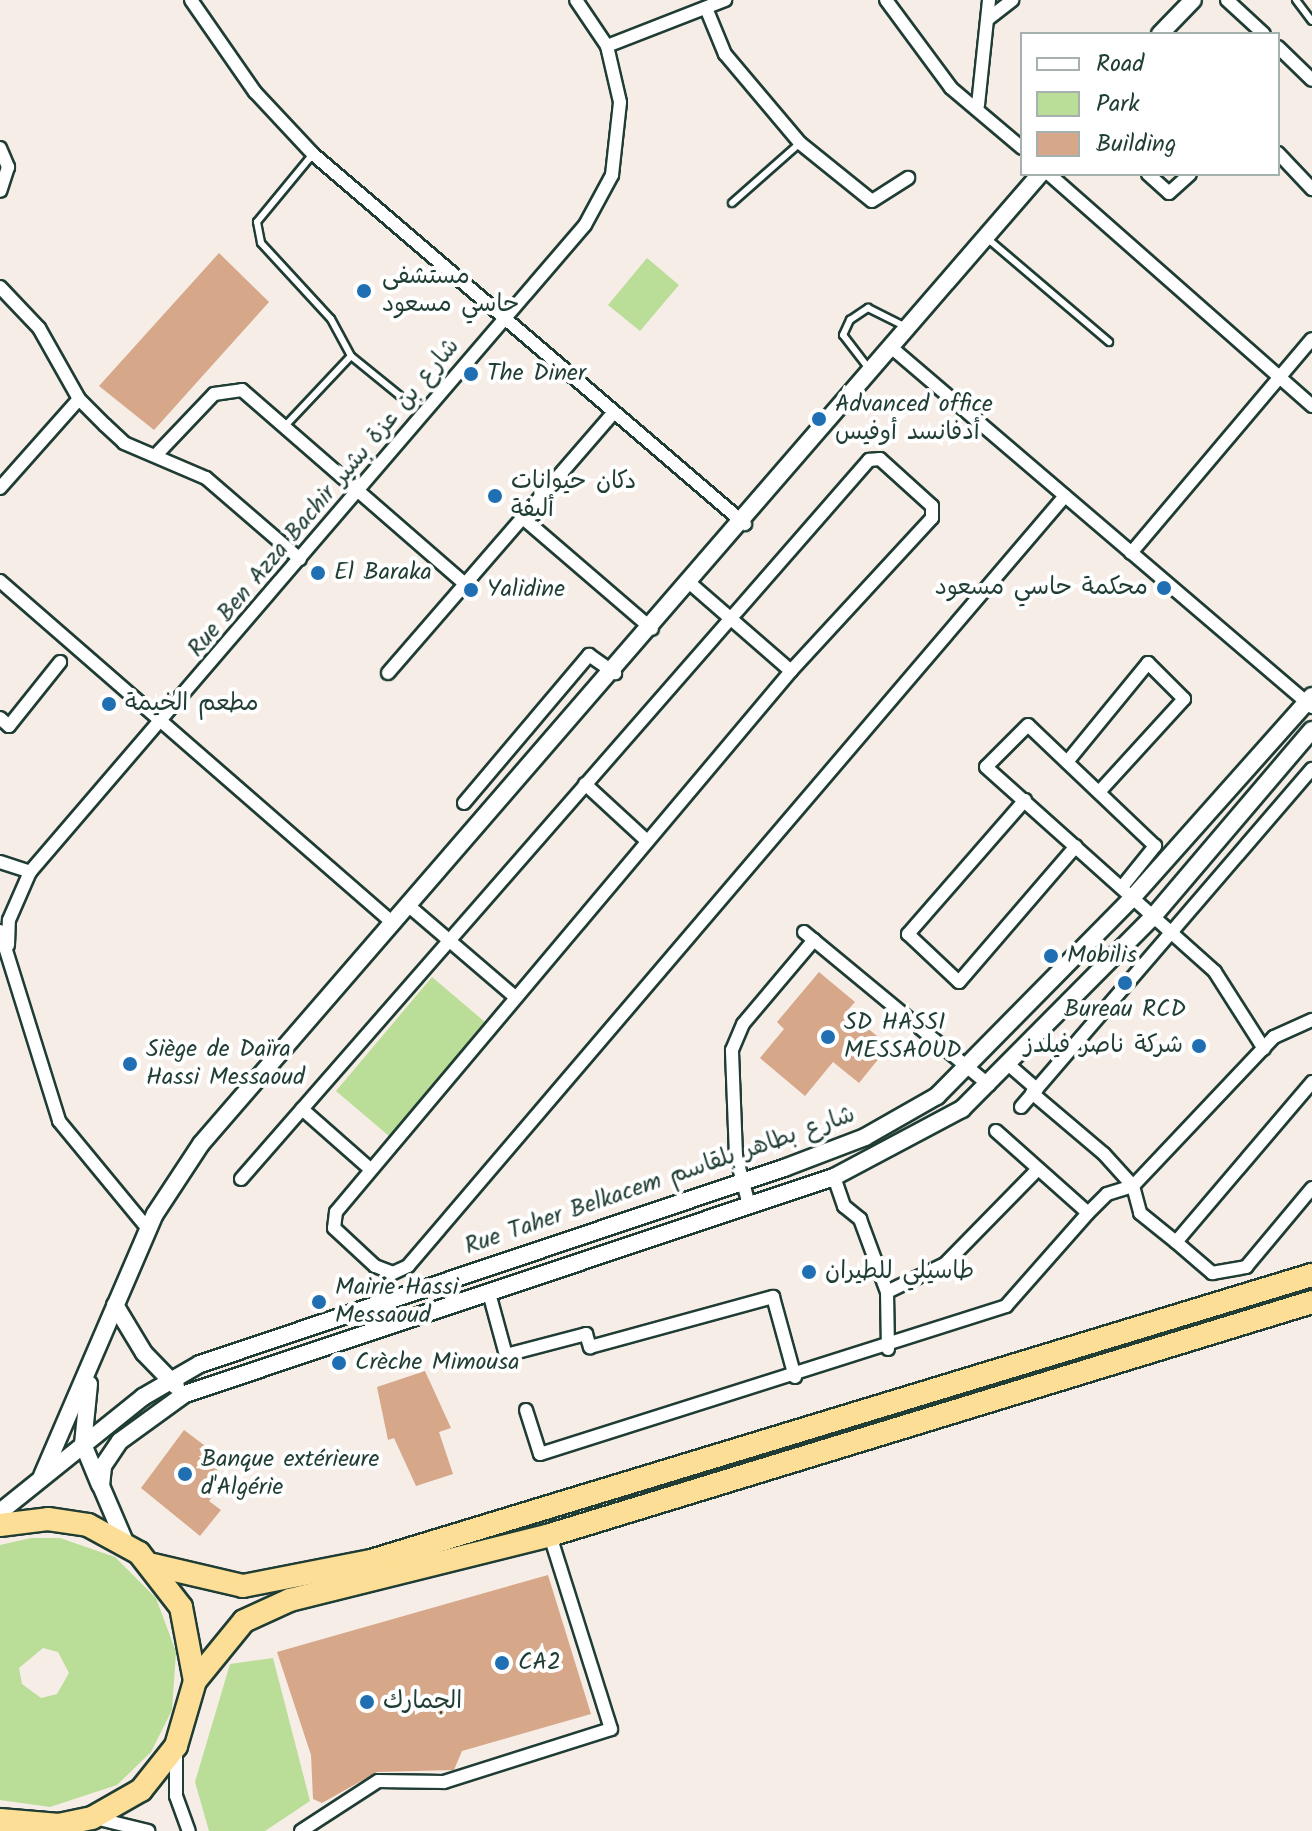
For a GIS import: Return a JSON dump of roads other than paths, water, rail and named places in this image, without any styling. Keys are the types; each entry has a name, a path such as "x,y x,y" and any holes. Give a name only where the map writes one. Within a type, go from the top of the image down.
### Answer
{"highway":[{"path":"0,1525 48,1519 125,1542 153,1565 203,1583 243,1586 371,1561 1312,1275"},
{"path":"0,1820 49,1825 92,1818 141,1790 176,1746 195,1681 224,1638 266,1608 550,1535 1312,1302"},
{"path":"153,1565 190,1631 195,1681"}],"main road":[{"path":"1162,32 1193,0"},
{"path":"42,1476 149,1230 201,1144 745,524 873,373 907,328 988,239 1038,176"},
{"name":"Rue Taher Belkacem شارع بطاهر بلقاسم","path":"0,1512 42,1476 169,1380 742,1183 865,1137 937,1096 969,1067 1128,892 1310,702"},
{"name":"Rue Taher Belkacem شارع بطاهر بلقاسم","path":"101,1486 113,1448 185,1394 834,1177 929,1130 989,1085 1151,919 1312,730"},
{"path":"115,1305 169,1380 185,1394"},
{"path":"93,1359 83,1444 125,1542"}],"street":[{"path":"191,0 255,92 313,154 745,524"},
{"name":"Rue Ben Azza Bachir شارع بن عزة بشير","path":"8,948 9,920 30,872 161,727 357,488 585,225 612,175 620,102 607,46 576,0"},
{"path":"607,46 725,0"},
{"path":"886,0 916,48 1020,146"},
{"path":"978,105 989,0"},
{"path":"988,19 1012,0"},
{"path":"1227,0 1262,32"},
{"path":"1240,10 1249,0"},
{"path":"706,8 725,54 800,143 872,201 908,178"},
{"path":"1280,49 1312,80"},
{"path":"0,148 8,167 0,191"},
{"path":"1280,155 1312,189"},
{"path":"1051,176 1312,406"},
{"path":"1150,176 1169,193 1188,176"},
{"path":"0,287 39,328 79,399 124,443 206,478 300,559"},
{"path":"1131,553 1312,339"},
{"path":"892,348 1310,702"},
{"path":"156,455 229,387 242,390 465,584"},
{"path":"0,488 79,399"},
{"path":"388,673 613,413"},
{"path":"241,1179 869,460 880,459 932,506 932,518 791,671 369,1168 336,1212 334,1228 375,1266 401,1271 1065,496"},
{"path":"523,518 652,629"},
{"path":"0,581 161,727 394,924"},
{"path":"692,585 728,620 791,671"},
{"path":"464,803 589,655 615,673"},
{"path":"0,718 9,726 60,662"},
{"path":"1067,762 1148,663 1184,699 1099,792"},
{"path":"1128,892 1155,846 1028,725 986,767 1128,892 1151,919 1215,972 1264,1049"},
{"path":"506,754 530,771"},
{"path":"1021,1107 1312,769"},
{"path":"585,784 646,840"},
{"path":"1025,800 908,934 959,982 1076,846"},
{"path":"0,862 30,872"},
{"path":"409,906 514,996"},
{"path":"0,931 8,948 26,1032 59,1121 149,1230"},
{"path":"749,1205 742,1183 732,1050 743,1024 809,936 989,1085"},
{"path":"526,1410 540,1454 888,1349 1006,1306 1107,1194 1133,1186 1264,1049 1312,1020"},
{"path":"1009,1065 1133,1186 1140,1213 1212,1273 1246,1267 1312,1188"},
{"path":"1176,1242 1312,1082"},
{"path":"302,1109 369,1168"},
{"path":"996,1131 1088,1213"},
{"path":"887,1292 945,1264 1038,1169"},
{"path":"834,1177 844,1206 860,1219 887,1292 888,1349"},
{"path":"489,1293 506,1355 586,1334 590,1347 773,1297 795,1377"},
{"path":"301,1831 378,1781 444,1782 611,1729 550,1535"},
{"path":"176,1746 176,1796 189,1831"},
{"path":"92,1818 148,1831"}],"lane":[{"path":"1296,0 1312,21"},
{"path":"732,203 800,143"},
{"path":"313,154 257,222 261,243 331,319 351,356 399,395"},
{"path":"988,239 1109,342"},
{"path":"873,373 843,335 850,320 868,308 907,328"},
{"path":"285,426 351,356"}],"place":[{"name":"مستشفى حاسي مسعود","path":"364,291"},
{"name":"The Diner","path":"471,374"},
{"name":"Advanced office أدفانسد أوفيس","path":"819,419"},
{"name":"دكان حيوانات أليفة","path":"495,496"},
{"name":"El Baraka","path":"318,573"},
{"name":"محكمة حاسي مسعود","path":"1164,588"},
{"name":"Yalidine","path":"471,590"},
{"name":"مطعم الخيمة","path":"109,704"},
{"name":"Mobilis","path":"1051,956"},
{"name":"Bureau RCD","path":"1125,983"},
{"name":"SD HASSI MESSAOUD","path":"828,1037"},
{"name":"شركة ناصر فيلدز","path":"1199,1046"},
{"name":"Siège de Daïra Hassi Messaoud","path":"130,1064"},
{"name":"طاسيلي للطيران","path":"809,1272"},
{"name":"Mairie Hassi Messaoud","path":"319,1302"},
{"name":"Crèche Mimousa","path":"339,1363"},
{"name":"Banque extérieure d'Algérie","path":"185,1474"},
{"name":"CA2","path":"502,1663"},
{"name":"الجمارك","path":"367,1702"}]}
